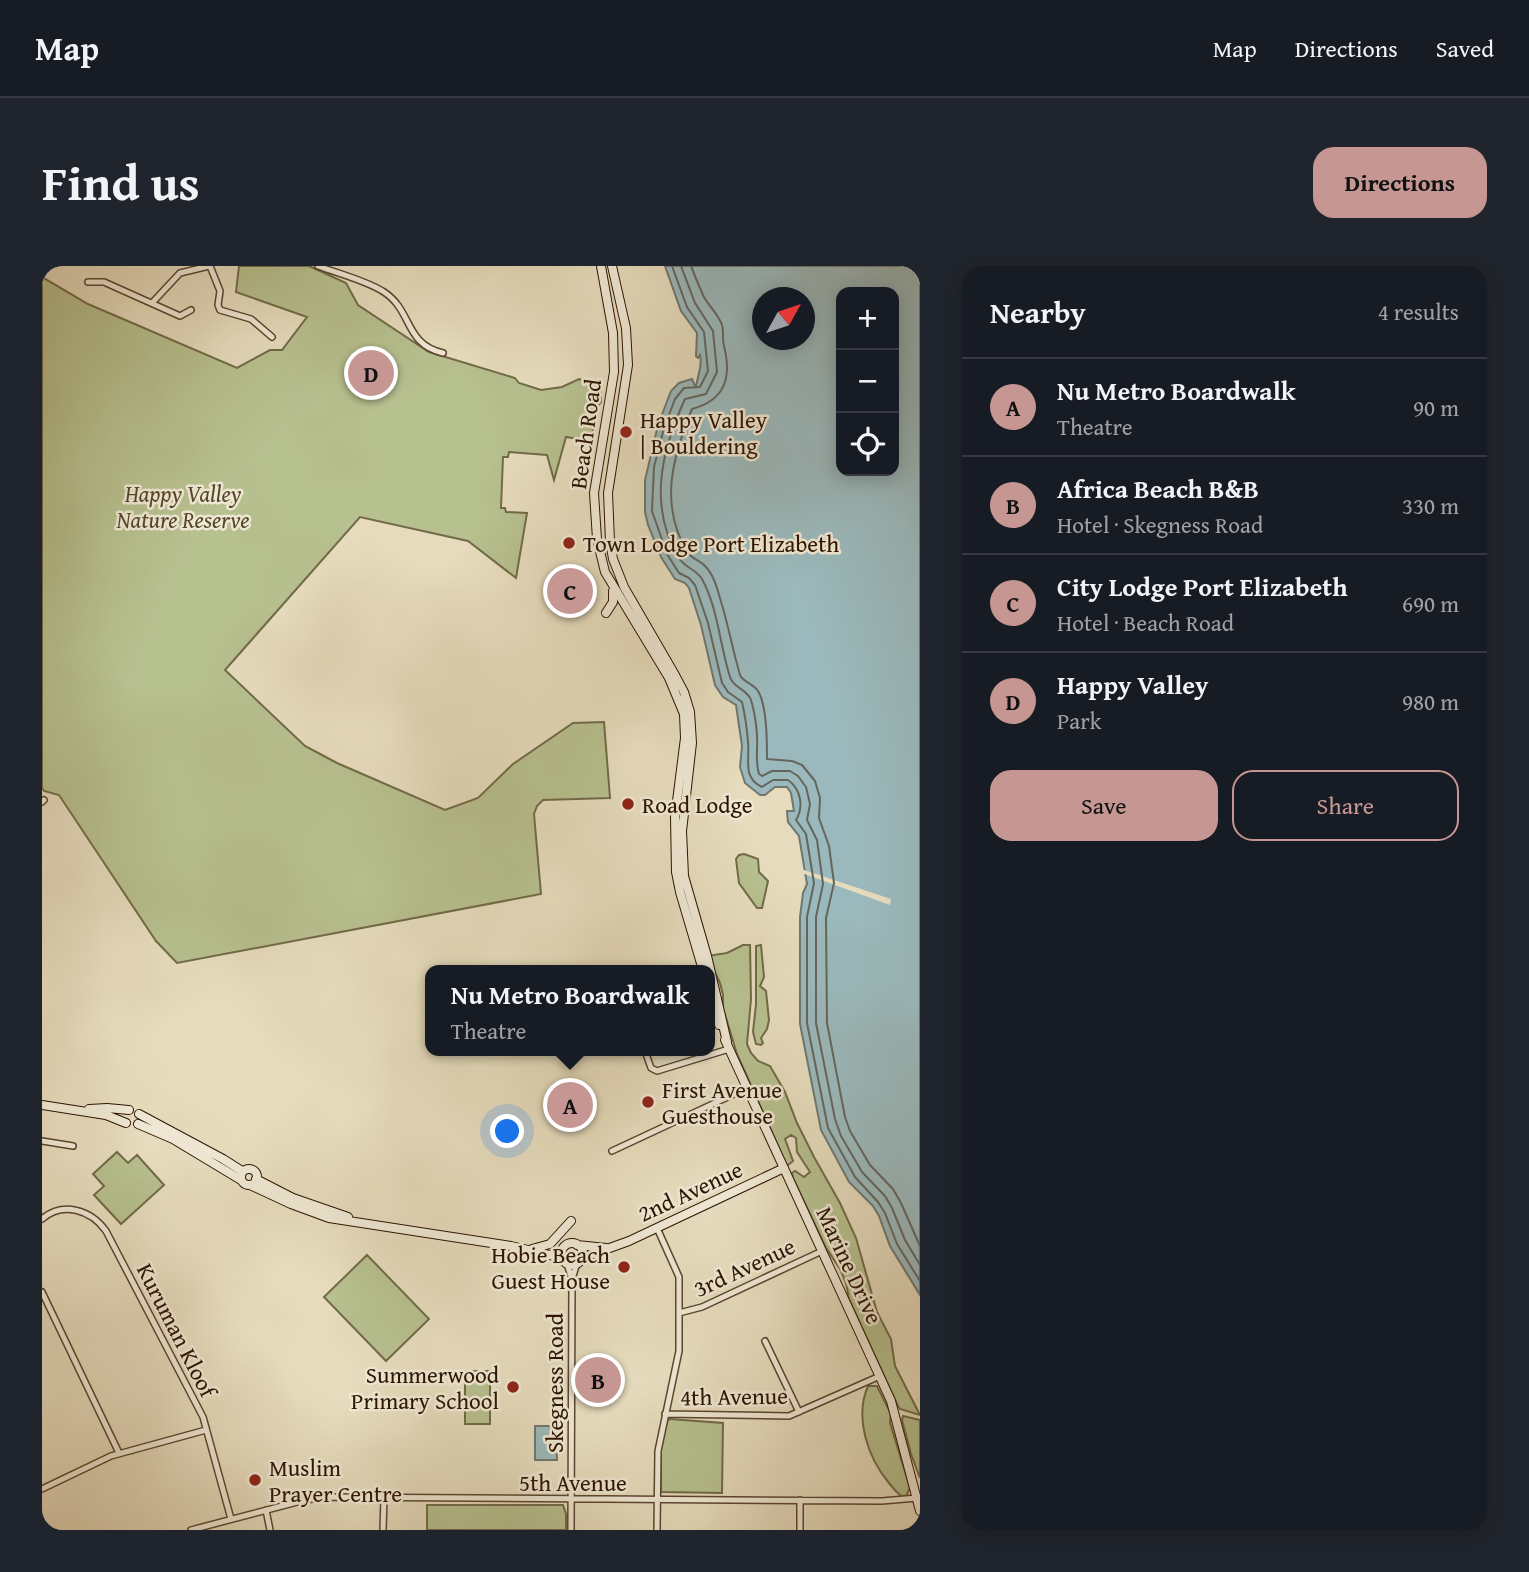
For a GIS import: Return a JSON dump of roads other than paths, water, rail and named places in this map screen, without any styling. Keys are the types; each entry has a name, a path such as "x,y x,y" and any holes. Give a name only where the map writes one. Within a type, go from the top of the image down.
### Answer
{"main road":[{"name":"Beach Road","path":"601,266 613,333 614,372 594,493 594,516 602,564 612,584 627,601"},
{"name":"Beach Road","path":"612,266 624,315 628,349 627,380 608,494 610,541 627,601"},
{"path":"606,613 614,600 612,584"},
{"path":"627,601 669,678 684,714 685,738 675,817 676,865 680,892 702,965"},
{"name":"Marine Drive","path":"627,601 680,684 690,712 692,736 682,831 683,870 707,965"},
{"name":"Marine Drive","path":"715,994 728,1045"},
{"name":"Marine Drive","path":"715,1009 747,1088 880,1376 898,1421 920,1511"},
{"path":"42,1105 106,1115 131,1126 138,1124 173,1139 291,1205 371,1225 532,1250 579,1261 581,1248 576,1244 567,1244 563,1257"},
{"path":"76,1110 135,1110 223,1158 247,1179 321,1212"},
{"path":"126,1123 125,1114 129,1110"},
{"path":"138,1124 139,1114"},
{"path":"262,1164 260,1176 265,1183 278,1191"},
{"name":"2nd Avenue","path":"579,1261 657,1228 784,1168"},
{"path":"532,1250 550,1244 571,1221"},
{"name":"2nd Avenue","path":"576,1244 612,1247"}],"street":[{"path":"152,303 180,273 209,266 220,290 220,310 251,319 271,337"},
{"path":"317,266 387,294 405,315 414,335 431,350 443,353"},
{"path":"88,282 104,282 180,316 191,310"},
{"path":"715,1050 728,1045"},
{"path":"647,1056 651,1068 657,1071 698,1056"},
{"path":"612,1151 747,1088"},
{"path":"42,1141 74,1146"},
{"name":"Kuruman Kloof","path":"42,1219 61,1209 76,1210 102,1225 192,1396 206,1430 231,1519"},
{"path":"657,1228 678,1276 679,1313 679,1351 658,1451 657,1530"},
{"name":"3rd Avenue","path":"679,1313 702,1307 822,1251"},
{"name":"Skegness Road","path":"563,1257 572,1279"},
{"name":"Skegness Road","path":"571,1530 572,1279 579,1261"},
{"path":"42,1293 119,1453"},
{"path":"765,1341 799,1412"},
{"name":"4th Avenue","path":"665,1414 785,1416 880,1376"},
{"path":"43,1487 119,1453 206,1430"},
{"name":"5th Avenue","path":"191,1530 319,1497 889,1501 917,1498"},
{"path":"383,1530 384,1498"},
{"path":"800,1500 800,1530"},
{"path":"266,1510 270,1530"}],"water":[{"path":"665,266 920,266 920,1295 890,1246 873,1206 849,1182 821,1130 800,1024 800,917 807,884 799,836 788,822 787,811 794,811 791,793 787,787 775,787 765,795 760,795 745,783 740,767 742,746 736,705 723,697 715,685 689,588 675,579 661,557 648,525 645,512 645,480 658,425 671,391 679,383 692,379 696,388 701,359 700,355 698,358 696,356 697,333 681,311"},
{"path":"535,1426 556,1426 557,1460 535,1460"}],"place":[{"name":"Happy Valley","path":"371,373"},
{"name":"Happy Valley | Bouldering","path":"626,432"},
{"name":"Town Lodge Port Elizabeth","path":"569,543"},
{"name":"City Lodge Port Elizabeth","path":"570,591"},
{"name":"Road Lodge","path":"628,804"},
{"name":"First Avenue Guesthouse","path":"648,1102"},
{"name":"Nu Metro Boardwalk","path":"570,1105"},
{"name":"Hobie Beach Guest House","path":"624,1267"},
{"name":"Africa Beach B&B","path":"598,1380"},
{"name":"Summerwood Primary School","path":"513,1387"},
{"name":"Muslim Prayer Centre","path":"255,1480"}],"park label":[{"name":"Happy Valley Nature Reserve","path":"183,506"}]}
